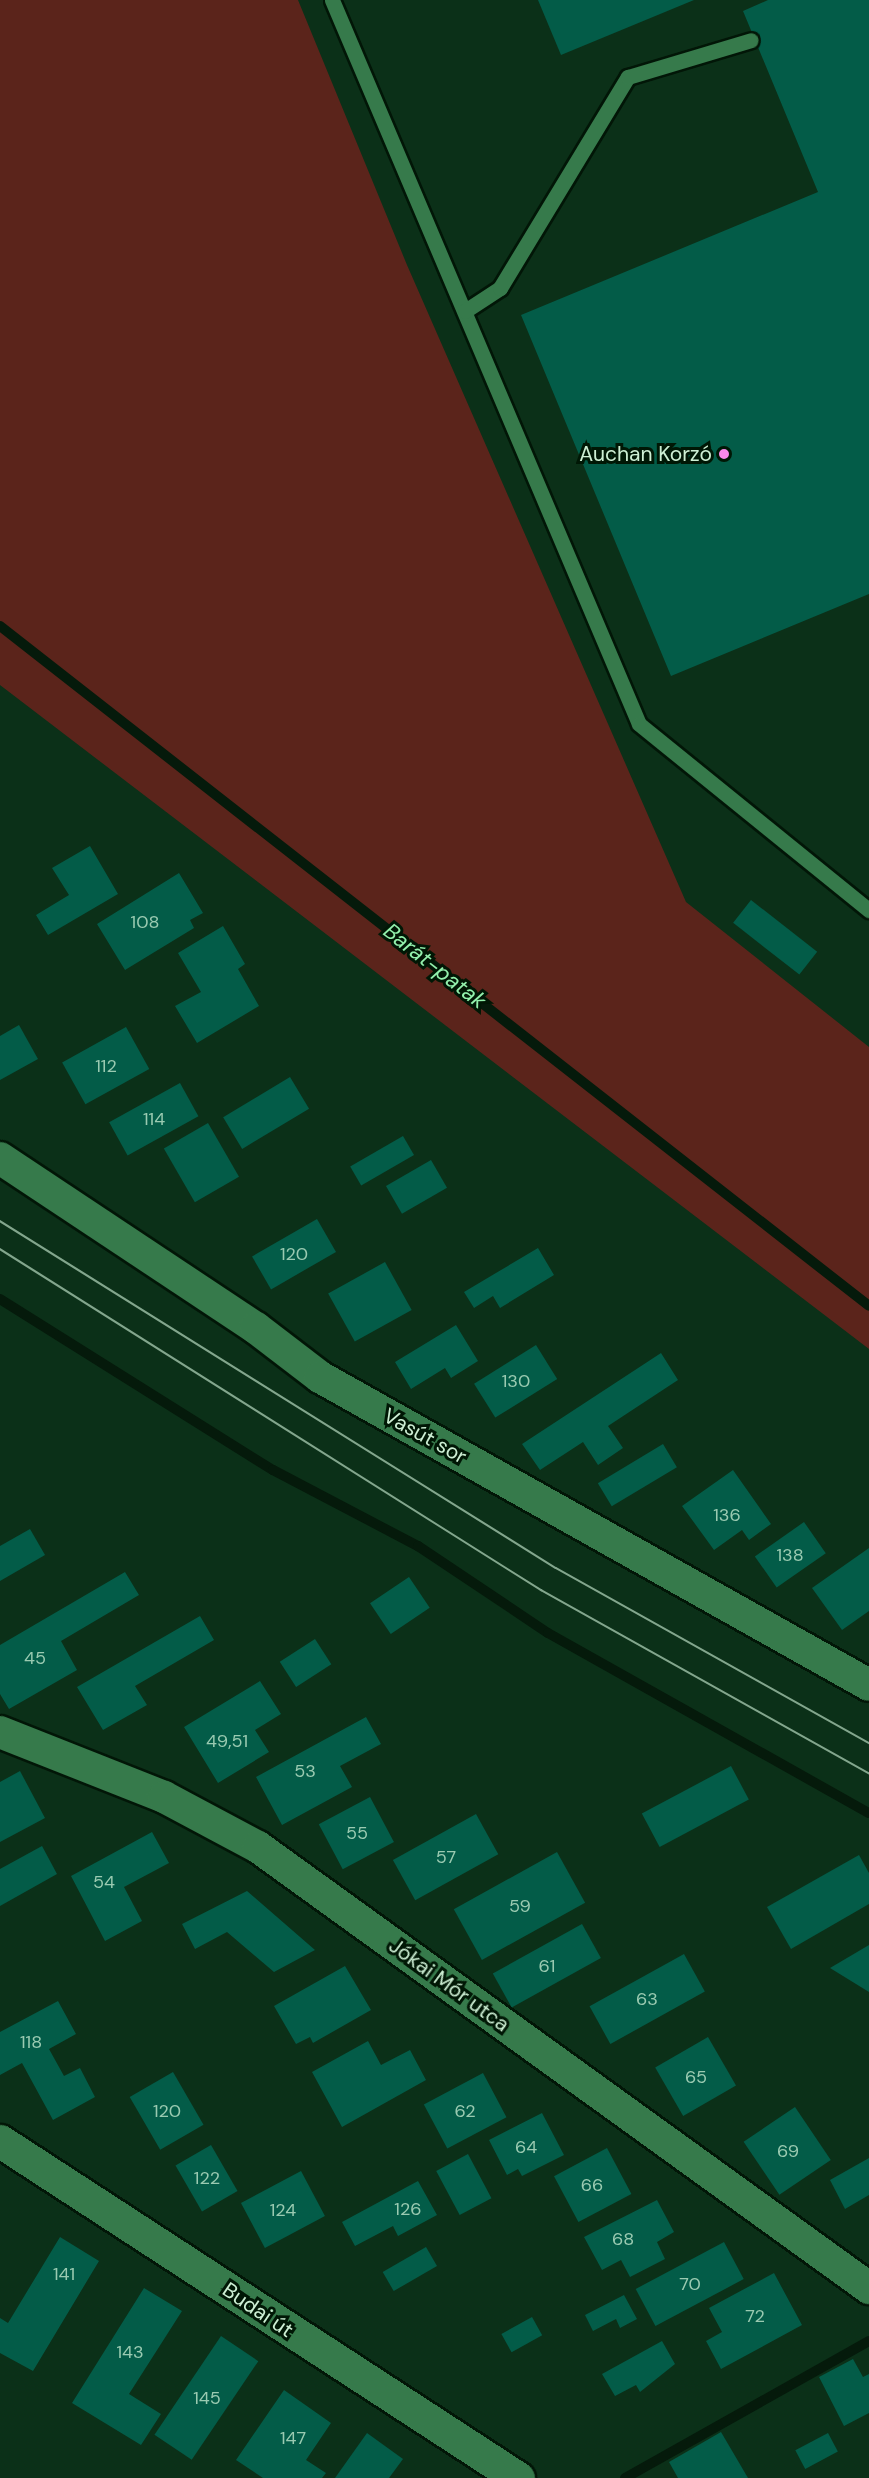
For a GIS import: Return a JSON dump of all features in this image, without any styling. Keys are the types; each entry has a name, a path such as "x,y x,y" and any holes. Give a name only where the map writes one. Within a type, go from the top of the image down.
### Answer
{"main road":[{"name":"Budai út","path":"0,2141 518,2478"}],"street":[{"name":"Vasút sor","path":"0,1158 256,1328 320,1377 869,1685"},
{"name":"Jókai Mór utca","path":"0,1732 164,1797 258,1847 869,2288"}],"lane":[{"path":"332,0 639,724 869,910"},
{"path":"465,311 500,288 628,77 751,40"}],"shaded area":[{"path":"0,0 298,0 407,265 686,902 869,1047 869,1349 0,685"}],"building":[{"path":"538,0 694,0 561,55"},
{"name":"Auchan Korzó","path":"768,0 869,0 869,594 671,676 521,315 818,192 743,11"},
{"path":"90,846 118,894 48,935 36,915 69,895 52,868"},
{"path":"179,873 203,913 190,920 194,928 125,970 97,924"},
{"path":"751,900 817,952 799,975 733,923"},
{"path":"223,926 245,964 238,969 259,1006 197,1043 175,1006 201,992 178,953"},
{"path":"19,1025 38,1059 0,1080 0,1036"},
{"path":"126,1027 149,1069 85,1104 62,1062"},
{"path":"290,1077 309,1109 242,1149 223,1117"},
{"path":"180,1083 198,1116 128,1156 109,1122"},
{"path":"208,1123 239,1177 195,1202 164,1148"},
{"path":"403,1136 414,1155 361,1186 350,1166"},
{"path":"431,1160 447,1188 402,1214 386,1186"},
{"path":"317,1219 336,1252 271,1289 252,1256"},
{"path":"538,1248 554,1275 500,1308 493,1296 474,1308 464,1292"},
{"path":"385,1262 412,1310 355,1342 328,1294"},
{"path":"456,1325 478,1361 451,1378 445,1368 411,1389 395,1362"},
{"path":"536,1345 557,1379 495,1418 474,1384"},
{"path":"661,1353 678,1380 608,1426 623,1448 598,1465 583,1442 540,1470 522,1444"},
{"path":"663,1444 677,1467 612,1506 598,1483"},
{"path":"733,1470 771,1524 749,1540 742,1530 714,1550 682,1506"},
{"path":"804,1522 826,1553 777,1588 755,1556"},
{"path":"30,1529 45,1555 0,1581 0,1546"},
{"path":"869,1548 869,1611 842,1630 812,1588"},
{"path":"125,1572 139,1595 61,1641 77,1670 9,1709 0,1694 0,1645"},
{"path":"409,1577 430,1608 391,1634 370,1603"},
{"path":"200,1616 214,1640 135,1686 147,1705 103,1730 77,1687"},
{"path":"315,1639 331,1664 296,1687 280,1662"},
{"path":"260,1681 281,1714 255,1730 269,1752 218,1783 184,1727"},
{"path":"366,1717 381,1744 340,1766 352,1787 282,1825 256,1777"},
{"path":"731,1766 749,1800 660,1847 642,1813"},
{"path":"20,1771 45,1818 0,1842 0,1782"},
{"path":"370,1797 394,1842 343,1869 319,1824"},
{"path":"476,1814 498,1854 415,1900 393,1860"},
{"path":"152,1832 169,1863 124,1887 142,1921 105,1941 71,1876"},
{"path":"42,1846 57,1874 0,1906 0,1869"},
{"path":"557,1852 585,1903 482,1960 454,1909"},
{"path":"859,1855 869,1873 869,1904 791,1949 767,1907"},
{"path":"247,1891 315,1950 274,1972 227,1932 195,1949 182,1924"},
{"path":"582,1924 601,1958 512,2008 493,1973"},
{"path":"869,1945 869,1992 830,1968"},
{"path":"684,1954 705,1992 610,2044 590,2006"},
{"path":"345,1966 371,2010 313,2043 310,2037 296,2044 274,2006"},
{"path":"58,2001 76,2034 49,2049 64,2076 80,2068 95,2097 53,2120 22,2063 0,2075 0,2032"},
{"path":"708,2037 736,2085 683,2116 655,2068"},
{"path":"368,2041 381,2065 410,2050 426,2080 342,2127 312,2072"},
{"path":"173,2072 204,2125 160,2150 130,2097"},
{"path":"483,2073 506,2117 447,2149 424,2104"},
{"path":"795,2107 831,2160 779,2195 744,2142"},
{"path":"542,2113 564,2155 522,2176 518,2169 507,2175 489,2140"},
{"path":"211,2145 238,2191 202,2211 175,2166"},
{"path":"607,2148 631,2194 578,2222 554,2176"},
{"path":"468,2154 491,2198 460,2215 436,2171"},
{"path":"869,2158 869,2195 845,2209 830,2180"},
{"path":"301,2171 325,2216 265,2248 241,2203"},
{"path":"418,2181 437,2215 398,2236 393,2226 355,2246 342,2222"},
{"path":"657,2200 674,2232 657,2242 665,2259 630,2277 621,2260 602,2270 584,2237"},
{"path":"60,2237 99,2261 33,2371 0,2353 0,2318 8,2323"},
{"path":"724,2242 744,2279 655,2326 636,2289"},
{"path":"426,2247 437,2266 394,2291 383,2272"},
{"path":"774,2273 802,2325 721,2369 706,2341 722,2332 709,2308"},
{"path":"144,2288 182,2311 129,2394 161,2414 141,2445 72,2403"},
{"path":"624,2295 637,2319 620,2328 616,2319 593,2331 585,2315"},
{"path":"532,2317 542,2335 512,2352 501,2334"},
{"path":"221,2336 258,2361 192,2460 154,2435"},
{"path":"662,2341 675,2364 640,2392 636,2385 615,2396 602,2374"},
{"path":"853,2359 863,2377 869,2374 869,2413 844,2426 819,2377"},
{"path":"284,2390 331,2423 306,2460 326,2473 322,2478 263,2478 236,2460"},
{"path":"721,2432 748,2478 678,2478 669,2462"},
{"path":"367,2433 403,2459 389,2478 335,2478"},
{"path":"828,2433 838,2452 805,2469 795,2450"}],"waterway":[{"name":"Barát-patak","path":"0,626 869,1306"},
{"path":"0,1299 273,1470 418,1546 548,1633 869,1813"},
{"path":"625,2478 869,2341"}],"tram line":[{"path":"0,1221 556,1568 869,1743"},
{"path":"0,1249 541,1590 869,1773"}],"place":[{"name":"Auchan Korzó","path":"724,454"}]}
